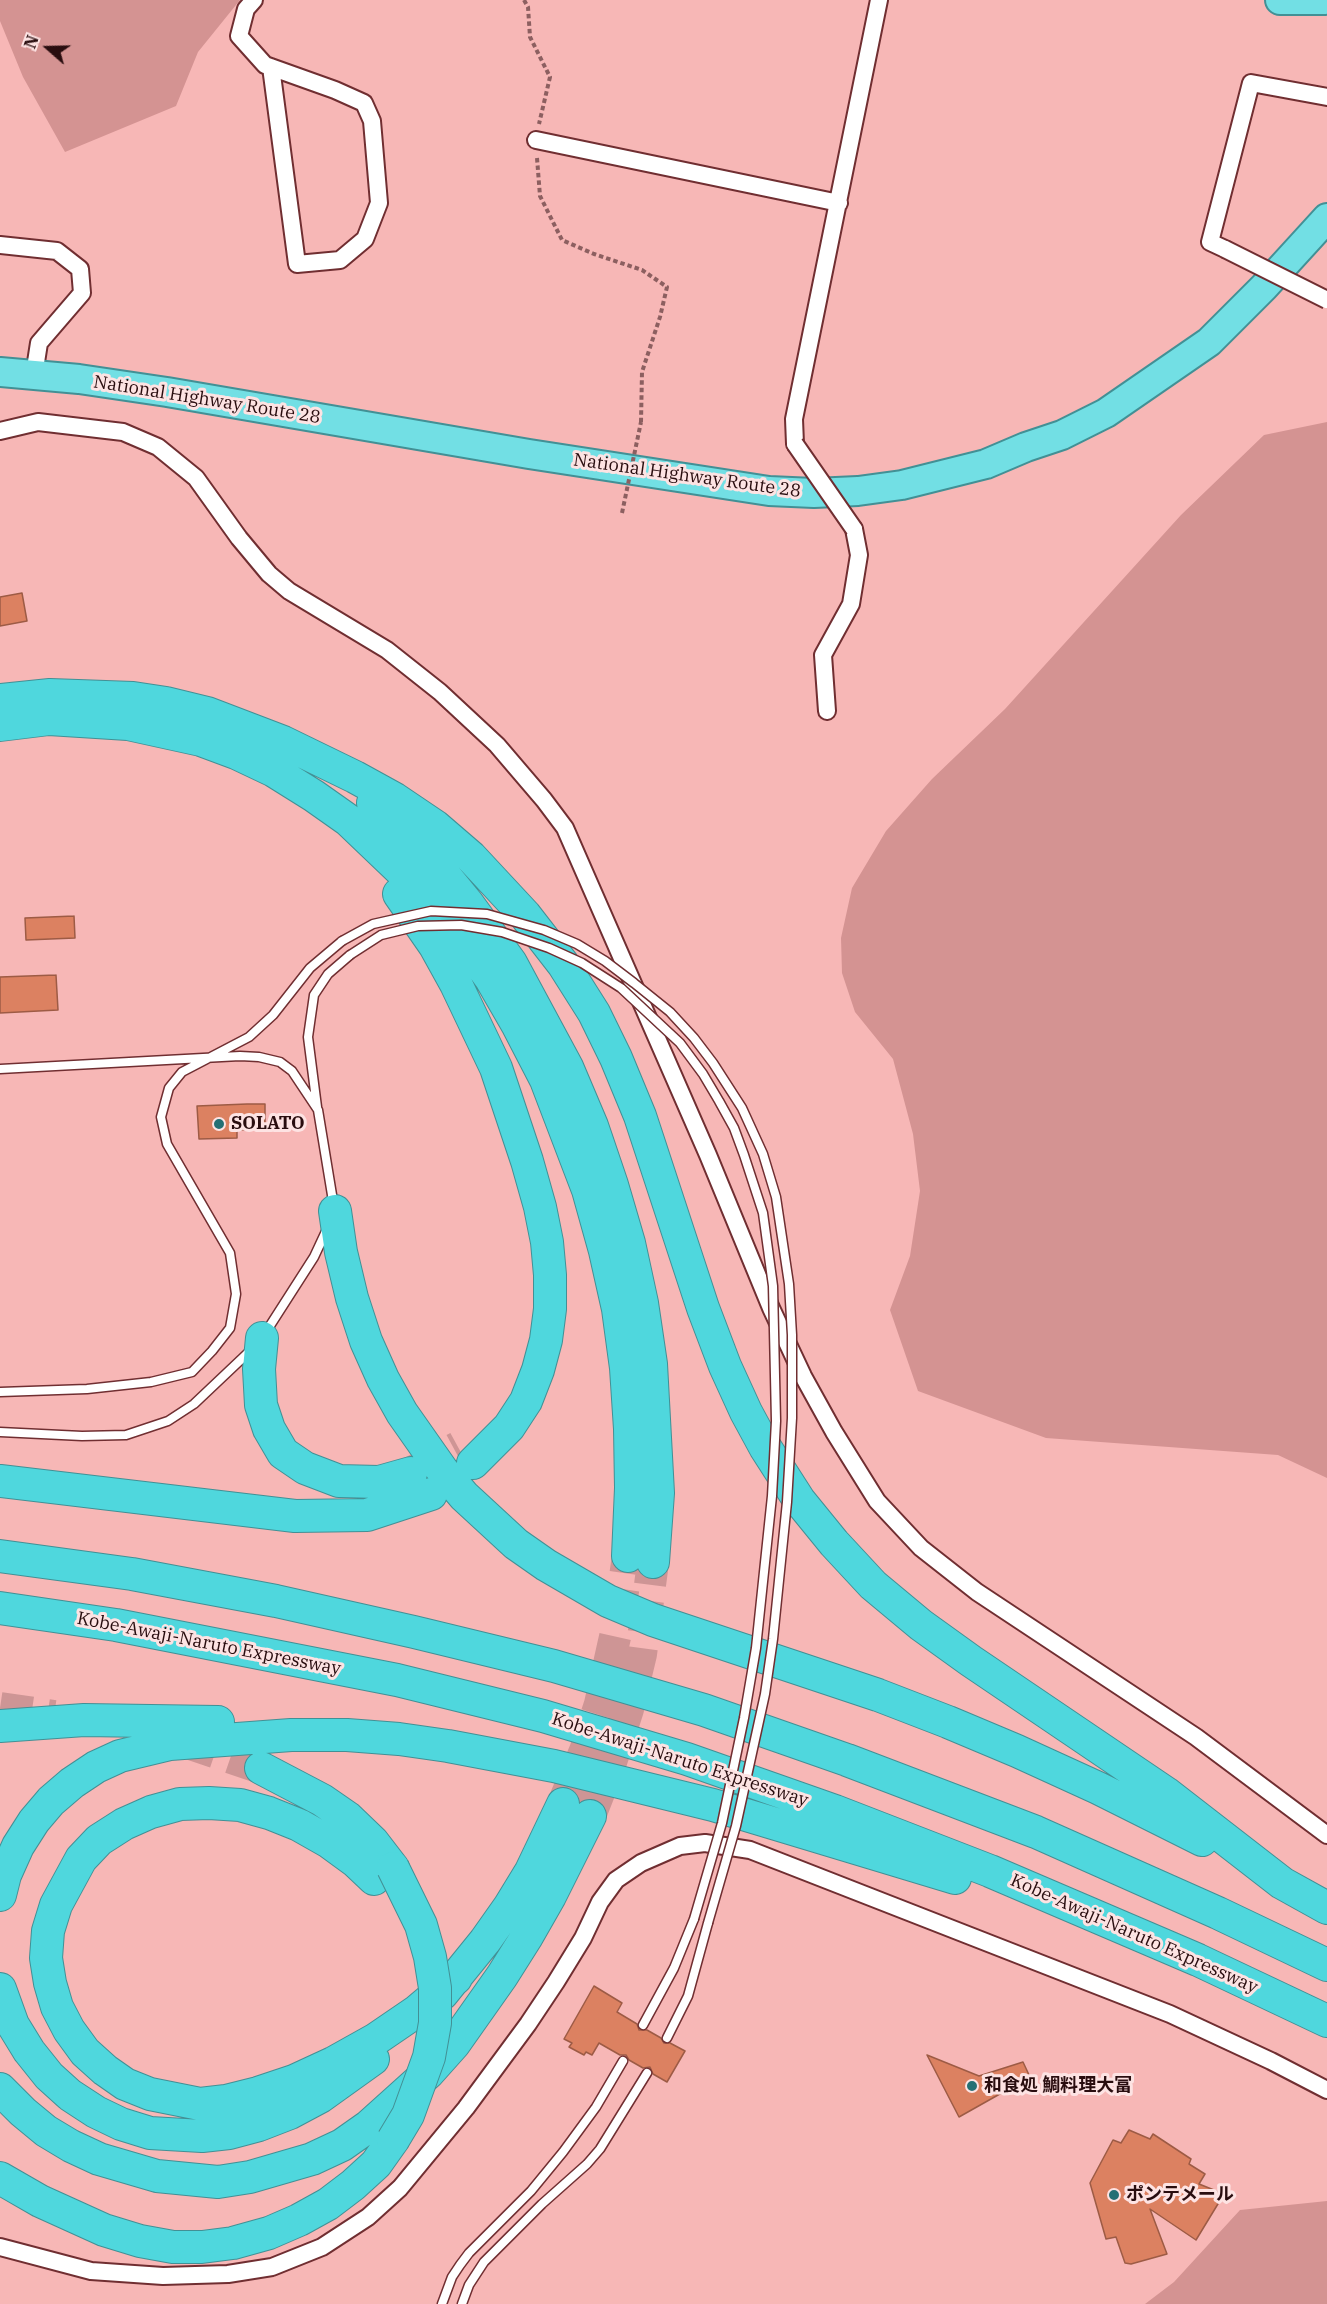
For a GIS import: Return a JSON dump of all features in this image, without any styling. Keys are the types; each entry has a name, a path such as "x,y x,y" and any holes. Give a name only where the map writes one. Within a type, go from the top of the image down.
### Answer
{"highway":[{"path":"1280,0 1324,0"},
{"name":"National Highway Route 28","path":"0,372 78,379 167,392 529,454 769,491 814,493 858,491 902,485 986,464 1062,435 1106,413 1209,342 1264,287 1327,218"},
{"path":"0,700 61,695 133,698 166,703 245,726 355,777 395,799 435,826 471,857 499,886 563,964 594,1013 640,1116 703,1308 725,1366 765,1447 799,1500 834,1543 873,1585 921,1625 1166,1793 1282,1882"},
{"path":"0,725 49,719 128,724 165,730 236,753 274,771 348,820 383,852 460,936 496,988 546,1080 588,1190 618,1308 626,1368 631,1488 641,1559 658,1493 651,1364 642,1303 629,1243 592,1126 567,1067 512,963 468,904 436,865 378,807 318,760"},
{"path":"315,796 347,827 375,862 435,946 456,984 496,1068 513,1114 540,1207 547,1242 550,1309 546,1340 538,1370 526,1401 509,1427 466,1455"},
{"path":"335,1211 344,1263 363,1330 383,1378 402,1413 421,1443 464,1496 516,1544 538,1560 608,1601 653,1620 878,1695 1017,1751 1179,1827 1327,1908"},
{"path":"0,1481 295,1516 367,1515 421,1483 339,1481 305,1468 283,1453 269,1429 261,1406 259,1370 262,1338"},
{"path":"0,1556 132,1574 276,1601 554,1666 704,1710 847,1760 1036,1832 1218,1913 1327,1965"},
{"name":"Kobe-Awaji-Naruto Expressway","path":"0,1608 116,1625 397,1680 543,1716 687,1759 835,1811 990,1871 1198,1960 1327,2021"},
{"path":"0,1726 84,1720 189,1721 399,1738 501,1756 713,1805 1107,1920"},
{"path":"0,1895 5,1875 18,1846 34,1821 51,1801 96,1767 120,1756 144,1749 194,1741 291,1735 347,1735"},
{"path":"0,2178 40,2201 104,2230 140,2241 173,2247 202,2247 233,2243 268,2233 309,2215 353,2185 376,2164 393,2140 408,2115 429,2057 429,1994 416,1942 390,1896 373,1842 348,1818 302,1788 261,1768"},
{"path":"384,1873 355,1861 329,1842 299,1825 240,1805 180,1804 151,1812 124,1824 99,1840 81,1860 56,1905 48,1931 46,1958 57,2007 69,2030 85,2052 125,2084 150,2094 200,2104 226,2101 258,2093 333,2063 376,2039 417,2011 456,1978"},
{"path":"0,1989 13,2025 29,2051 49,2076 70,2095 113,2120 150,2133 202,2136 259,2126 320,2097 353,2075 422,2016 485,1941 531,1871 577,1810 555,1886 502,1976 454,2044 429,2072 369,2126 342,2145 312,2159 250,2178 218,2182 157,2176 99,2159 72,2146 46,2131 0,2089"}],"street":[{"path":"254,0 246,9 240,36 266,65 364,103 372,121 379,202 365,239 340,260 297,264 271,67"},
{"path":"827,711 823,655 851,604 859,555 854,529 795,444 794,419 879,0"},
{"path":"1327,97 1251,83 1210,242 1327,300"},
{"path":"536,140 839,203"},
{"path":"0,245 57,251 80,269 82,293 39,343 34,375"},
{"path":"0,431 38,423 123,432 158,447 196,478 239,538 269,574 289,591 387,650 440,692 497,745 565,828 708,1155 775,1318 813,1395 877,1501 921,1548 978,1592 1196,1737 1327,1835"},
{"path":"0,2247 92,2271 163,2276 228,2274 273,2267 322,2247 368,2217 400,2188 466,2108 556,1982 583,1938 600,1902 616,1881 641,1863 680,1846 688,1845 705,1843 750,1850 761,1854 1170,2014 1327,2090"}],"lane":[{"path":"0,1392 87,1389 151,1382 192,1372 212,1352 230,1328 236,1294 230,1253 167,1144 161,1117 170,1088 182,1072 249,1037 273,1015 310,968 342,941 373,924 402,916 431,911 487,914 544,930 577,944 605,961 670,1012 713,1063 742,1108 763,1154 776,1197 789,1284 792,1335 792,1418 775,1628 765,1694 736,1826 688,1996 667,2038"},
{"path":"0,1432 82,1436 126,1435 168,1421 217,1385 262,1338 314,1257 335,1211 308,1037 314,994 328,974 351,955 381,935 418,926 461,925 502,932 549,948 582,963 621,988 680,1043 703,1074 734,1128 744,1155 763,1213 773,1286 776,1421 772,1496 757,1638 744,1718 722,1823 694,1919 674,1968 643,2025"},
{"path":"0,1069 259,1057 280,1062 292,1071 318,1110"},
{"path":"441,2304 452,2277 468,2253 531,2191 563,2152 596,2107 623,2061"},
{"path":"462,2304 469,2285 484,2262 542,2204 588,2164 614,2130 647,2073"}],"path":[{"path":"524,0 528,7 530,37 550,77 536,140 540,196 562,240 594,254 642,270 667,287 642,372 641,422 622,513"}],"shaded area":[{"path":"0,0 240,0 198,52 176,106 65,152 23,77 0,21"},
{"path":"1327,422 1327,1478 1278,1455 1046,1438 918,1391 890,1310 910,1256 920,1191 913,1134 893,1059 855,1012 842,973 841,938 852,888 886,831 932,779 1005,709 1181,515 1264,435"},
{"path":"1327,2201 1327,2304 1145,2304 1174,2282 1240,2210"}],"building":[{"path":"22,593 27,621 0,626 0,597"},
{"path":"74,916 75,938 26,940 25,918"},
{"path":"56,975 58,1010 0,1013 0,977"},
{"path":"265,1104 265,1129 237,1130 237,1138 199,1139 197,1106"},
{"path":"594,1986 622,2003 617,2012 637,2024 639,2030 647,2030 661,2038 664,2043 670,2043 685,2051 667,2082 653,2074 650,2067 643,2068 629,2060 626,2055 620,2055 599,2043 592,2055 586,2052 584,2055 569,2047 572,2043 564,2039"},
{"name":"和食処 鯛料理大富","path":"927,2055 979,2076 1023,2062 1030,2077 959,2117"},
{"name":"ポンテメール","path":"1129,2130 1150,2139 1153,2134 1191,2159 1189,2164 1205,2174 1199,2184 1224,2194 1196,2240 1150,2209 1167,2254 1131,2264 1125,2263 1116,2237 1106,2239 1090,2183 1113,2140 1121,2143"}],"tunnel":[{"path":"412,1472 458,1447"},
{"path":"563,1804 585,1751 600,1704 619,1619 628,1556"},
{"path":"590,1816 628,1709 641,1654 653,1562"},
{"path":"0,1708 54,1716"},
{"path":"185,1742 261,1768"}],"place":[{"name":"SOLATO","path":"219,1124"},
{"name":"和食処 鯛料理大富","path":"972,2086"},
{"name":"ポンテメール","path":"1114,2195"}]}
